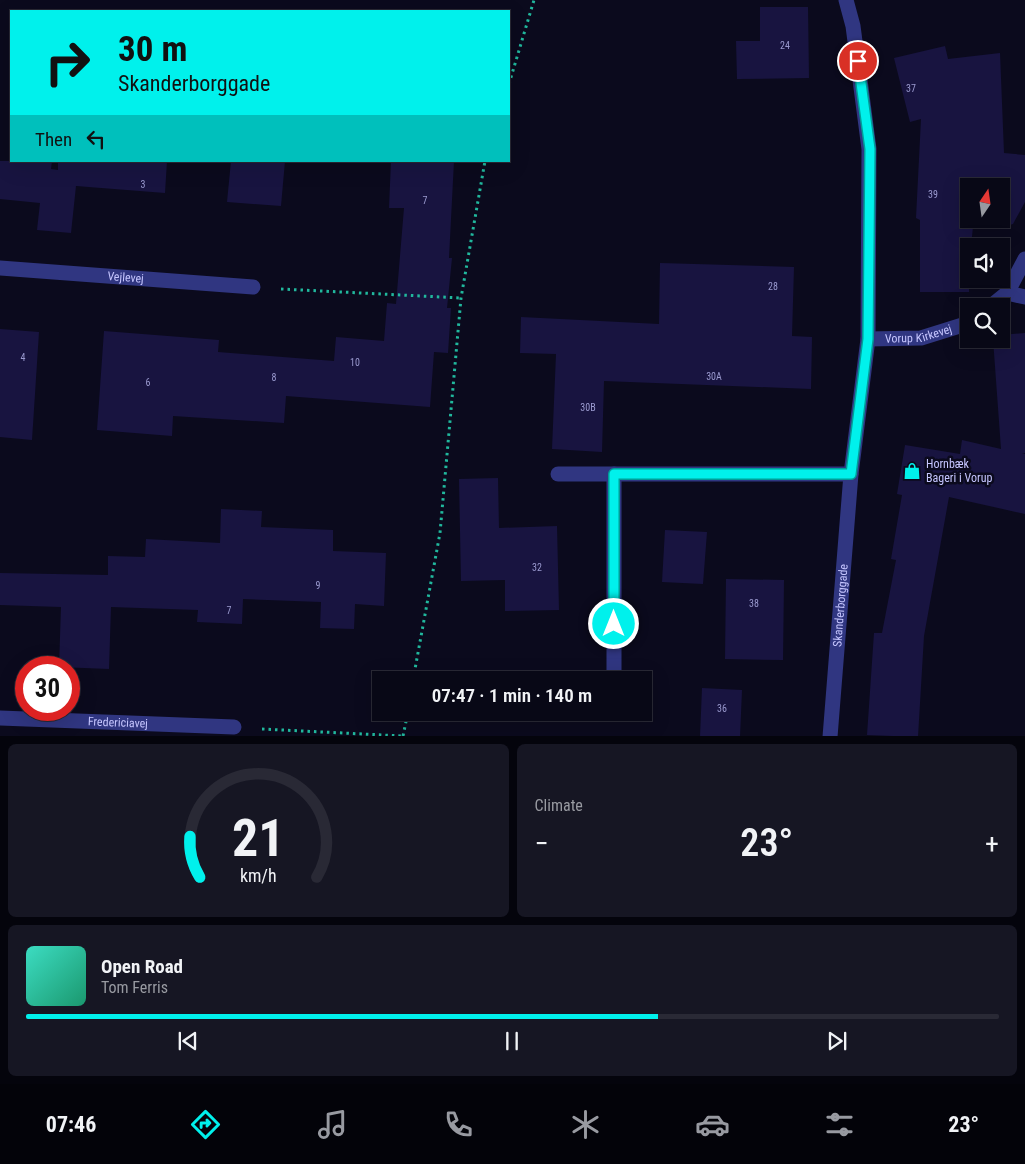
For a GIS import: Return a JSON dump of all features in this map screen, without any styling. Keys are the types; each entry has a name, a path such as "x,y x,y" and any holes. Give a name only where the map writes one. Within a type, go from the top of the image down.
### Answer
{"street":[{"name":"Skanderborggade","path":"830,736 851,474 868,339 870,149 853,26 846,0"},
{"path":"1001,298 1007,293 1025,259"},
{"name":"Vejlevej","path":"0,268 252,287"},
{"path":"1007,293 1025,297"},
{"name":"Vorup Kirkevej","path":"868,339 920,338 960,326"},
{"path":"558,474 851,474"},
{"path":"614,474 614,671"},
{"name":"Fredericiavej","path":"0,718 234,728"}],"path":[{"path":"510,81 534,0"},
{"path":"415,671 440,532 461,298 485,162"},
{"path":"252,287 461,298"},
{"path":"234,728 403,736 406,721"}],"building":[{"path":"760,7 808,7 809,78 737,79 736,41 760,41"},
{"path":"945,46 948,59 1000,53 1004,153 1025,155 1025,202 1013,224 1010,225 1010,178 960,178 960,228 973,228 972,238 960,238 960,288 969,288 969,292 920,292 920,220 916,218 921,119 910,122 894,58"},
{"path":"0,161 52,162 51,169 58,170 58,162 167,162 165,193 76,186 71,233 37,230 40,203 0,199"},
{"path":"231,162 285,162 281,206 227,202"},
{"path":"391,162 454,162 449,258 452,258 447,308 451,308 448,353 434,352 430,407 286,396 284,423 173,416 172,436 97,430 104,331 219,340 218,352 334,361 336,337 384,341 387,303 396,304 404,208 389,208"},
{"path":"660,263 794,267 792,336 812,337 811,389 604,381 602,452 552,449 556,354 520,353 521,317 659,324"},
{"path":"0,329 39,332 32,440 0,437"},
{"path":"1025,333 1025,453 1022,453 1025,454 1025,514 949,497 924,636 918,736 867,735 874,633 882,633 896,560 891,559 902,495 897,494 905,445 960,454 962,440 1001,449 994,348 1010,348 1010,334"},
{"path":"498,478 499,528 557,526 559,610 505,611 505,580 461,581 459,479"},
{"path":"221,509 262,511 261,527 333,530 333,551 386,553 384,606 355,604 354,629 320,628 321,602 243,599 242,624 197,622 198,610 111,607 109,669 80,668 80,656 59,656 61,607 0,605 0,573 108,575 108,556 145,557 146,539 220,543"},
{"path":"665,530 707,532 703,584 662,582"},
{"path":"726,579 784,580 783,660 725,659"},
{"path":"702,688 742,690 740,736 700,736"}],"place":[{"name":"Hornbæk Bageri i Vorup","path":"912,471"}],"route":[{"path":"614,624 614,474 851,474 868,339 870,149 858,61"}]}
